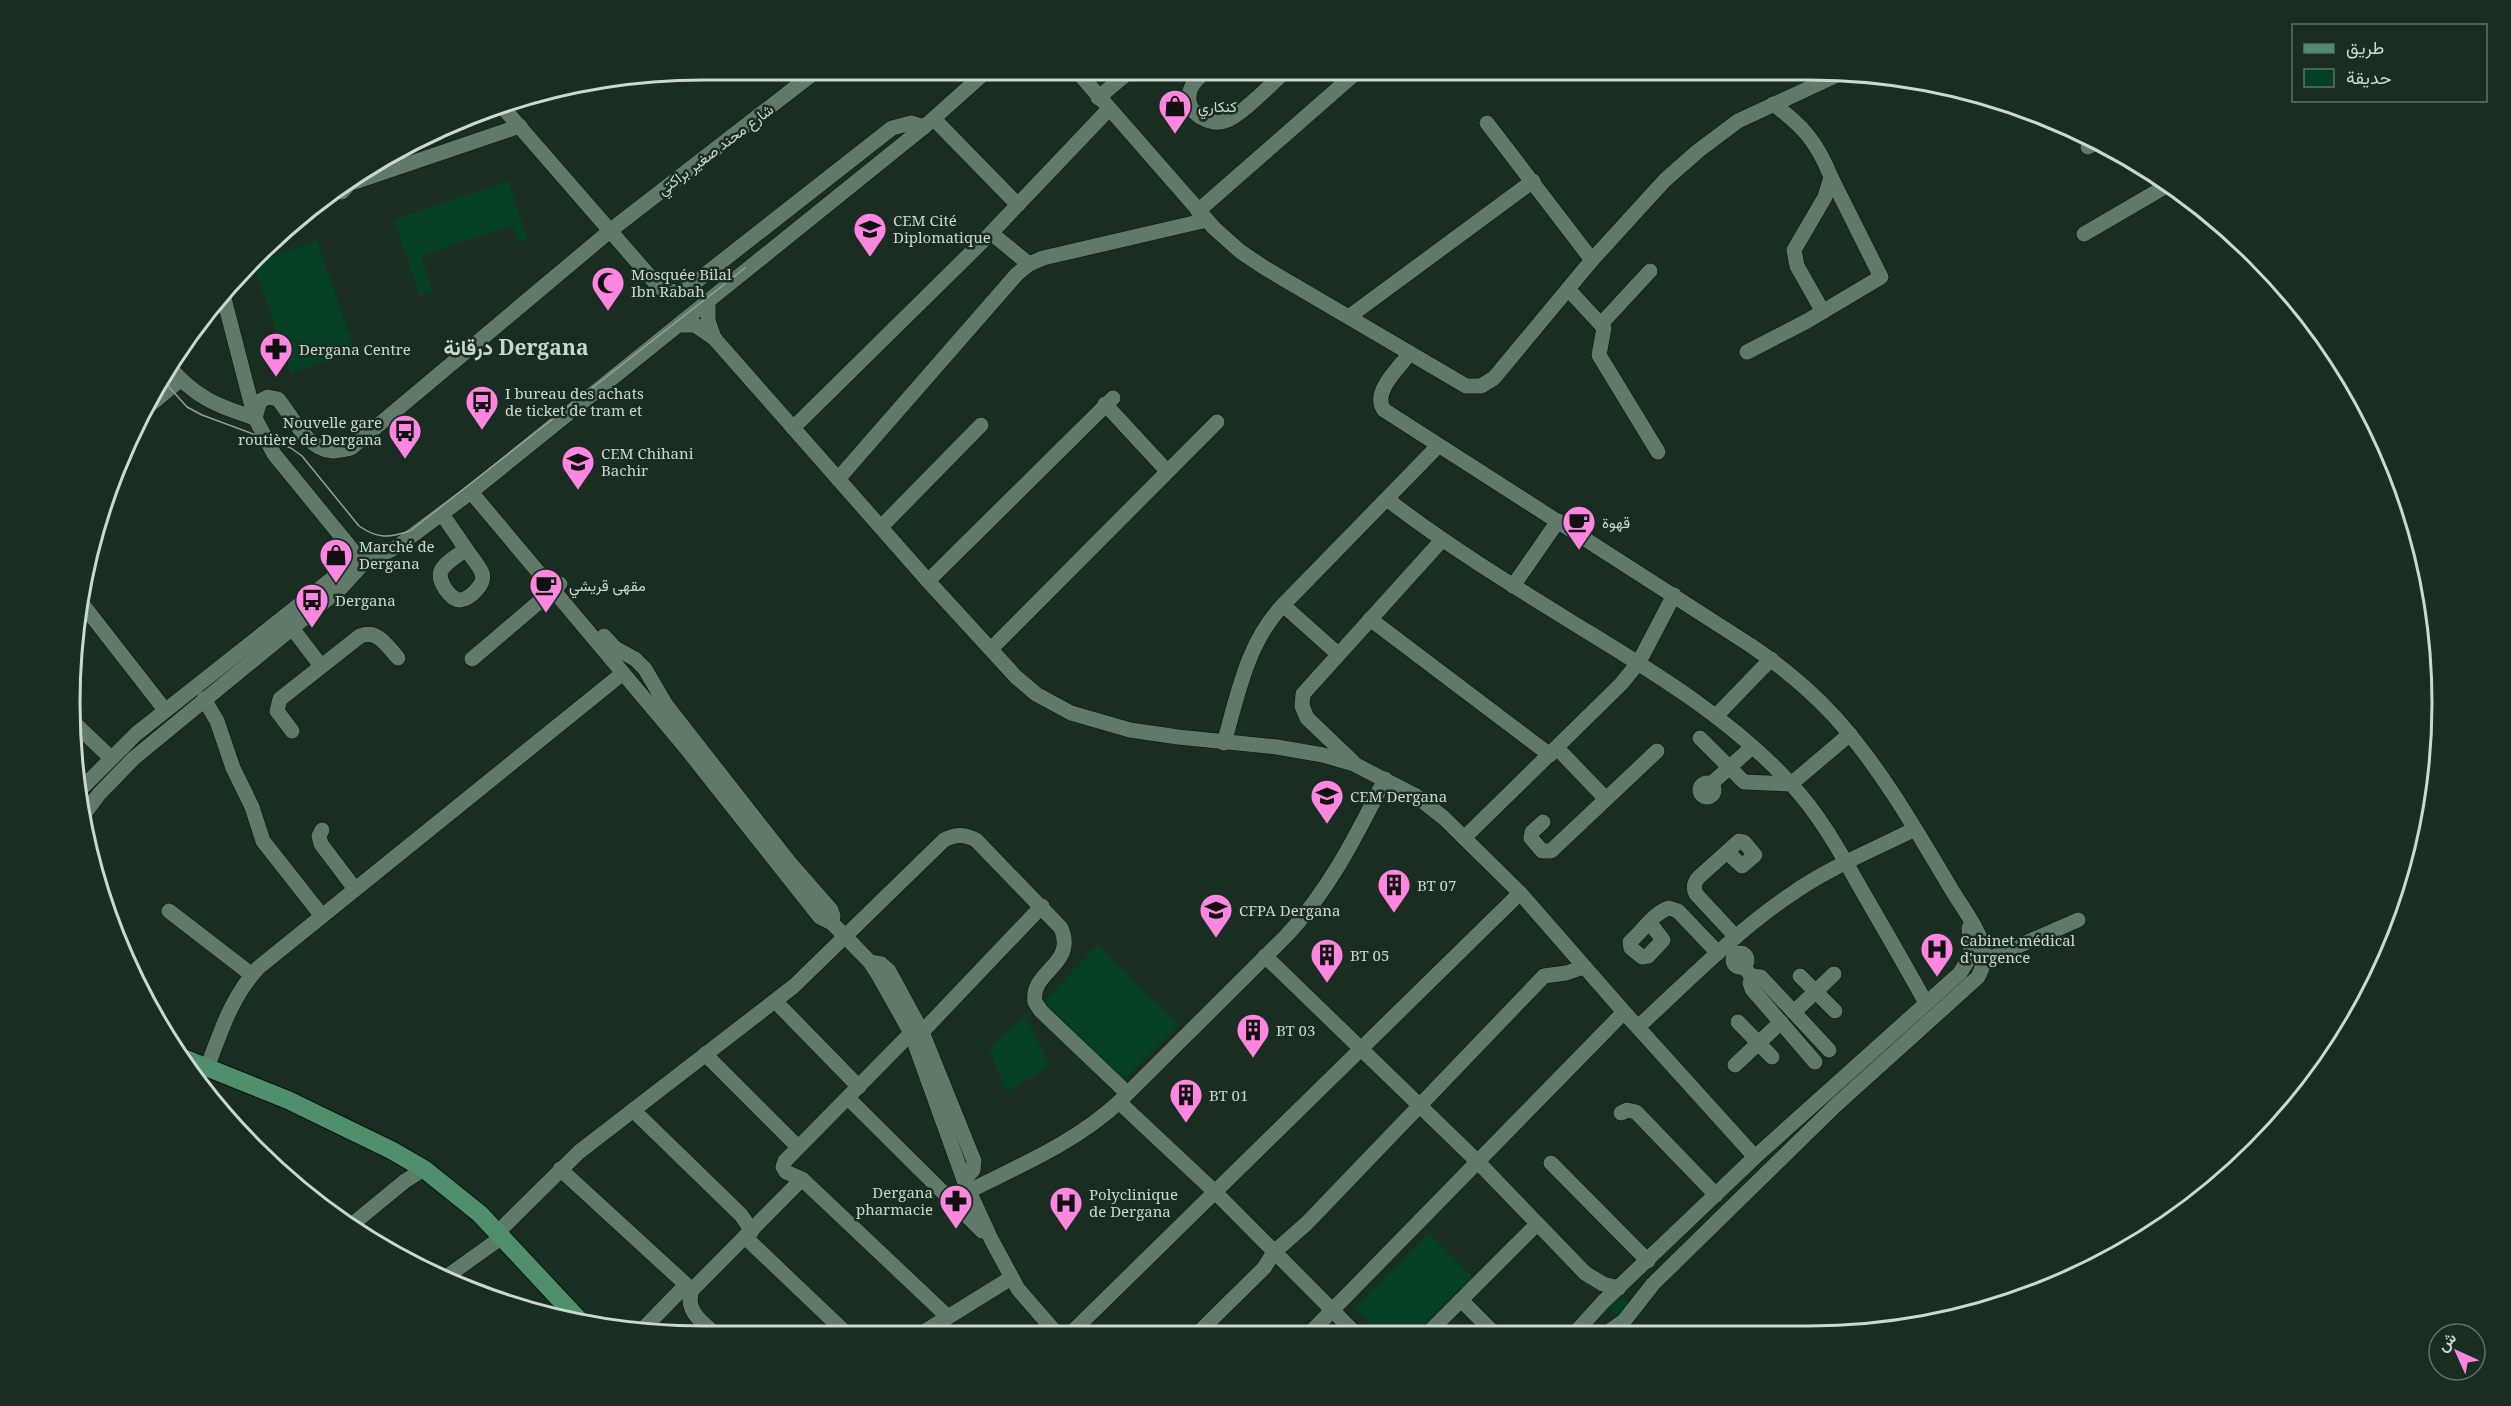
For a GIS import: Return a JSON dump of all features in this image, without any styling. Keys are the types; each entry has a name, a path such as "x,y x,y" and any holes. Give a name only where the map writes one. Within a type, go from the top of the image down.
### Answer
{"main road":[{"path":"194,1063 288,1100 392,1150 424,1169 468,1203 500,1234 566,1311"}],"street":[{"name":"شارع محند صغير براكتي","path":"255,418 260,401 267,397 278,399 309,439 318,446 330,451 351,448 611,230 806,79"},
{"path":"89,809 117,775 188,703 333,578 398,546 474,490 929,123 978,79"},
{"path":"1083,79 1206,220 1241,252 1466,386 1481,386 1494,378 1592,260 1665,180 1698,151 1738,121 1827,80"},
{"path":"793,428 1018,205 1123,79"},
{"path":"1198,79 1192,85 1189,96 1190,106 1199,116 1216,123 1233,118 1277,79"},
{"path":"1147,243 1206,220 1350,79"},
{"path":"1747,352 1823,312 1881,277 1812,139 1796,121 1773,105"},
{"path":"507,112 659,287 674,293 684,291 892,128 911,123 929,123 1018,205"},
{"path":"1487,123 1592,260"},
{"path":"363,181 520,126"},
{"path":"1823,312 1797,266 1794,250 1825,196 1831,177"},
{"path":"1350,316 1533,181"},
{"path":"2084,234 2160,189"},
{"path":"784,212 797,229"},
{"path":"838,479 1017,274 1029,264 1043,258 1206,220"},
{"path":"991,233 1029,264"},
{"path":"1601,324 1650,272"},
{"path":"1568,289 1604,328 1599,355 1658,452"},
{"path":"708,301 708,320 714,338"},
{"path":"225,303 255,418 274,454 363,563"},
{"path":"679,325 695,325 714,338 928,581 1025,686 1047,701 1071,713 1146,733 1292,750 1354,764 1385,778 1431,806 1520,893 1755,1157"},
{"path":"1410,353 1380,393 1380,402 1384,410 1772,659 1814,696 1850,735 1915,829 1980,938 1984,961 1978,977 1843,1098 1653,1284 1635,1308 1614,1327"},
{"path":"175,373 180,380 213,404 255,418"},
{"path":"160,397 180,380"},
{"path":"928,581 1109,401 1167,471"},
{"path":"991,649 1217,422"},
{"path":"881,527 981,424"},
{"path":"1224,743 1250,654 1263,627 1438,446"},
{"path":"474,490 624,668 820,917 832,923 870,962 917,1033 967,1186 991,1239 1011,1278 1051,1327"},
{"path":"1388,500 1442,540 1513,586 1639,662 1716,716 1752,747 1791,784 1824,825 1926,1003"},
{"path":"442,514 466,549"},
{"path":"1513,586 1558,521"},
{"path":"1354,764 1307,718 1302,706 1306,688 1442,540"},
{"path":"85,785 111,758 165,710 204,699 347,582 363,563"},
{"path":"472,659 557,587"},
{"path":"1464,838 1621,684 1639,662 1674,596"},
{"path":"1283,605 1338,654"},
{"path":"87,610 165,710"},
{"path":"1370,619 1554,751 1606,799"},
{"path":"292,628 321,666"},
{"path":"292,731 278,715 277,703 360,636 368,633 381,638 398,658"},
{"path":"1716,716 1772,659"},
{"path":"624,668 636,675 643,666 662,699 789,862 831,910 832,923"},
{"path":"207,1068 229,1009 252,975 624,668"},
{"path":"204,699 222,732 263,841 322,916"},
{"path":"81,728 111,758"},
{"path":"1700,738 1740,780 1748,784 1791,784 1850,735"},
{"path":"1711,784 1752,747"},
{"path":"1542,822 1532,832 1531,838 1542,851 1551,851 1657,751"},
{"path":"967,1186 1077,1136 1123,1098 1298,923 1320,895 1354,838 1385,778"},
{"path":"1638,1027 1735,956 1791,894 1846,863 1915,829"},
{"path":"322,830 319,836 321,844 355,889"},
{"path":"451,1273 500,1234 560,1169 775,1001 845,938 944,840 960,835 975,840 1061,928 1065,945 1058,961 1037,985 1035,1002 1041,1011 1123,1098 1349,1327"},
{"path":"1726,852 1697,880 1694,887 1696,894 1735,956 1751,987 1815,1062"},
{"path":"1077,1327 1520,893"},
{"path":"948,1317 802,1179 786,1172 783,1167 784,1161 917,1033 1042,906"},
{"path":"1650,923 1664,909 1673,908 1761,977 1829,1050"},
{"path":"1581,1327 1755,1157 1960,973 1969,962 1972,941 1962,908"},
{"path":"169,911 252,975"},
{"path":"1984,961 2078,920"},
{"path":"1265,956 1478,1162 1589,1276 1628,1296 1635,1308"},
{"path":"1204,1327 1264,1268 1274,1252 1307,1223 1544,976 1566,973 1584,967"},
{"path":"1794,1012 1834,974"},
{"path":"1800,976 1835,1011"},
{"path":"775,1001 854,1092 991,1239"},
{"path":"1316,1327 1624,1012"},
{"path":"1738,1022 1772,1057"},
{"path":"1735,1065 1780,1022"},
{"path":"705,1054 798,1147"},
{"path":"633,1110 741,1215 748,1234 840,1327"},
{"path":"1622,1113 1627,1110 1636,1112 1716,1195"},
{"path":"1551,1163 1648,1261"},
{"path":"357,1221 405,1181 424,1169"},
{"path":"560,1169 688,1288 693,1313 708,1327"},
{"path":"649,1324 748,1234 802,1179"},
{"path":"1434,1327 1537,1224"},
{"path":"932,1327 1011,1278"},
{"path":"1461,1300 1488,1327"},
{"path":"1598,1308 1611,1327"}],"green space":[{"path":"508,181 528,240 518,243 512,225 421,256 433,292 420,296 394,220"},
{"path":"317,241 355,351 291,373 255,269 266,259"},
{"path":"1098,945 1179,1025 1124,1080 1044,1001"},
{"path":"1025,1015 1050,1066 1007,1092 989,1048"},
{"path":"1429,1233 1472,1277 1422,1327 1374,1327 1355,1308"},
{"path":"1619,1297 1625,1300 1628,1306 1625,1312 1619,1315 1613,1312 1610,1306 1613,1300"}],"tram line":[{"path":"167,385 187,407 202,415 291,448 302,456 359,526 378,535 396,535 410,531 745,268"}],"place":[{"name":"كنكاري","path":"1175,135"},
{"name":"CEM Cité Diplomatique","path":"870,258"},
{"name":"Mosquée Bilal Ibn Rabah","path":"608,312"},
{"name":"Dergana Centre","path":"276,378"},
{"name":"I bureau des achats de ticket de tram et","path":"482,431"},
{"name":"Nouvelle gare routière de Dergana","path":"405,460"},
{"name":"CEM Chihani Bachir","path":"578,491"},
{"name":"قهوة","path":"1579,551"},
{"name":"Marché de Dergana","path":"336,584"},
{"name":"مقهى قريشي","path":"546,614"},
{"name":"Dergana","path":"312,629"},
{"name":"CEM Dergana","path":"1327,825"},
{"name":"BT 07","path":"1394,914"},
{"name":"CFPA Dergana","path":"1216,939"},
{"name":"Cabinet médical d'urgence","path":"1937,978"},
{"name":"BT 05","path":"1327,984"},
{"name":"BT 03","path":"1253,1059"},
{"name":"BT 01","path":"1186,1124"},
{"name":"Dergana pharmacie","path":"956,1230"},
{"name":"Polyclinique de Dergana","path":"1066,1232"}],"district":[{"name":"درقانة Dergana","path":"516,347"}]}
